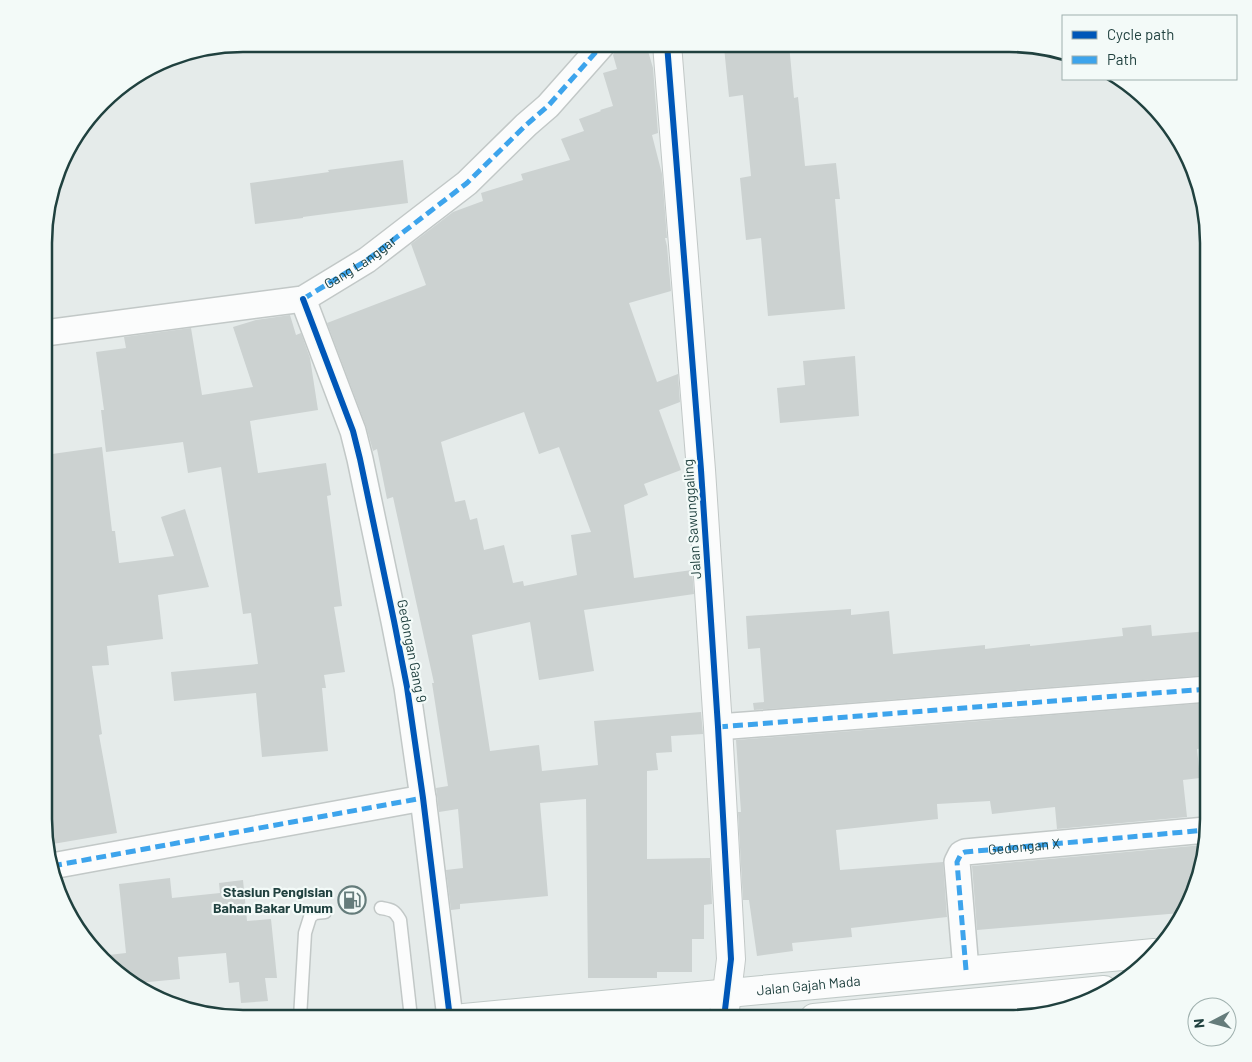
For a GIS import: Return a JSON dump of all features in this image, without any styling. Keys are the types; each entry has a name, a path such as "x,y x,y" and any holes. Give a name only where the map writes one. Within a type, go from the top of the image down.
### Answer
{"main road":[{"name":"Jalan Sawunggaling","path":"668,52 702,480 718,727 731,959 725,1005"},
{"name":"Jalan Gajah Mada","path":"625,1010 725,1005 966,970 1142,954"},
{"path":"927,1010 1066,1000"}],"street":[{"name":"Gang Langgar","path":"52,333 303,300 367,260 467,183 526,124 548,106 596,52"},
{"name":"Gedongan Gang 9","path":"303,300 350,423 360,459 407,687 423,798 449,1010"},
{"path":"718,727 1200,690"},
{"path":"58,865 423,798"},
{"name":"Gedongan X","path":"966,970 957,862 961,854 965,852 1199,831"}],"lane":[{"path":"381,908 392,910 400,920 410,1010"},
{"path":"300,1010 305,933 310,917 315,913 325,912"}],"building":[{"path":"614,52 648,52 653,68 658,133 652,135 662,174 667,238 665,238 671,291 629,303 657,382 678,374 680,402 659,410 681,470 644,484 648,495 624,505 634,578 692,570 694,594 584,610 594,671 539,680 530,622 472,635 490,751 539,745 542,771 598,765 594,721 701,712 703,734 671,736 672,752 656,753 658,770 647,771 647,859 710,858 712,904 704,905 704,939 692,939 692,972 657,972 657,978 588,978 586,799 540,803 548,896 460,904 460,909 451,910 446,870 463,868 458,809 439,812 436,788 448,786 432,683 434,683 393,497 387,499 377,449 373,451 366,426 327,323 426,285 411,244 453,212 483,201 481,193 523,180 521,174 570,160 561,139 584,131 579,119 613,106 603,73 617,69 613,55","holes":["524,412 539,454 559,447 591,532 571,535 577,575 524,586 523,581 513,583 504,545 484,550 477,518 470,520 465,500 455,502 441,442"]},
{"path":"724,52 790,52 794,98 798,97 805,166 836,163 840,199 835,199 845,309 768,316 761,238 746,240 740,178 751,176 743,95 729,97"},
{"path":"403,160 408,203 255,224 250,183"},
{"path":"290,315 296,335 301,333 310,358 318,410 250,421 258,473 326,463 331,495 327,496 342,606 334,607 345,672 324,675 326,688 322,688 328,751 262,757 256,693 174,701 171,672 258,664 251,613 243,614 221,467 188,473 183,442 106,452 101,410 104,410 96,352 126,348 124,337 191,328 202,395 253,387 233,327 256,320"},
{"path":"855,356 859,416 780,423 777,388 805,385 803,361"},
{"path":"102,447 112,531 115,531 119,563 174,556 161,517 185,509 209,587 158,595 163,639 107,646 109,665 92,666 102,734 99,735 117,833 54,844 52,818 52,454"},
{"path":"851,609 851,615 889,611 893,654 985,645 985,649 1030,644 1030,646 1123,636 1122,628 1151,625 1152,636 1200,632 1200,676 754,710 753,703 764,702 760,648 748,649 746,616"},
{"path":"1200,704 1200,749 1197,749 1200,778 1183,780 1187,817 1057,829 1055,807 992,814 990,801 937,804 938,819 836,830 840,870 943,862 947,917 851,928 852,937 792,943 793,951 757,956 749,900 743,900 738,812 741,812 736,740"},
{"path":"1198,845 1189,880 1174,914 977,930 972,866"},
{"path":"170,878 172,898 220,893 219,883 243,880 247,921 271,919 277,978 265,978 268,1001 241,1003 239,982 229,983 226,953 178,957 180,979 146,982 127,970 111,955 126,953 119,884"}],"marked path":[{"path":"303,299 367,260 467,183 548,106 596,52"},
{"path":"718,727 1200,690"},
{"path":"58,865 423,798"},
{"path":"966,970 957,862 961,854 965,852 1199,831"}],"cycle path":[{"path":"668,52 701,470 718,727 731,959 725,1010"},
{"path":"303,299 353,431 394,621 407,687 423,798 449,1010"}],"place":[{"name":"Stasiun Pengisian Bahan Bakar Umum","path":"352,900"}]}
